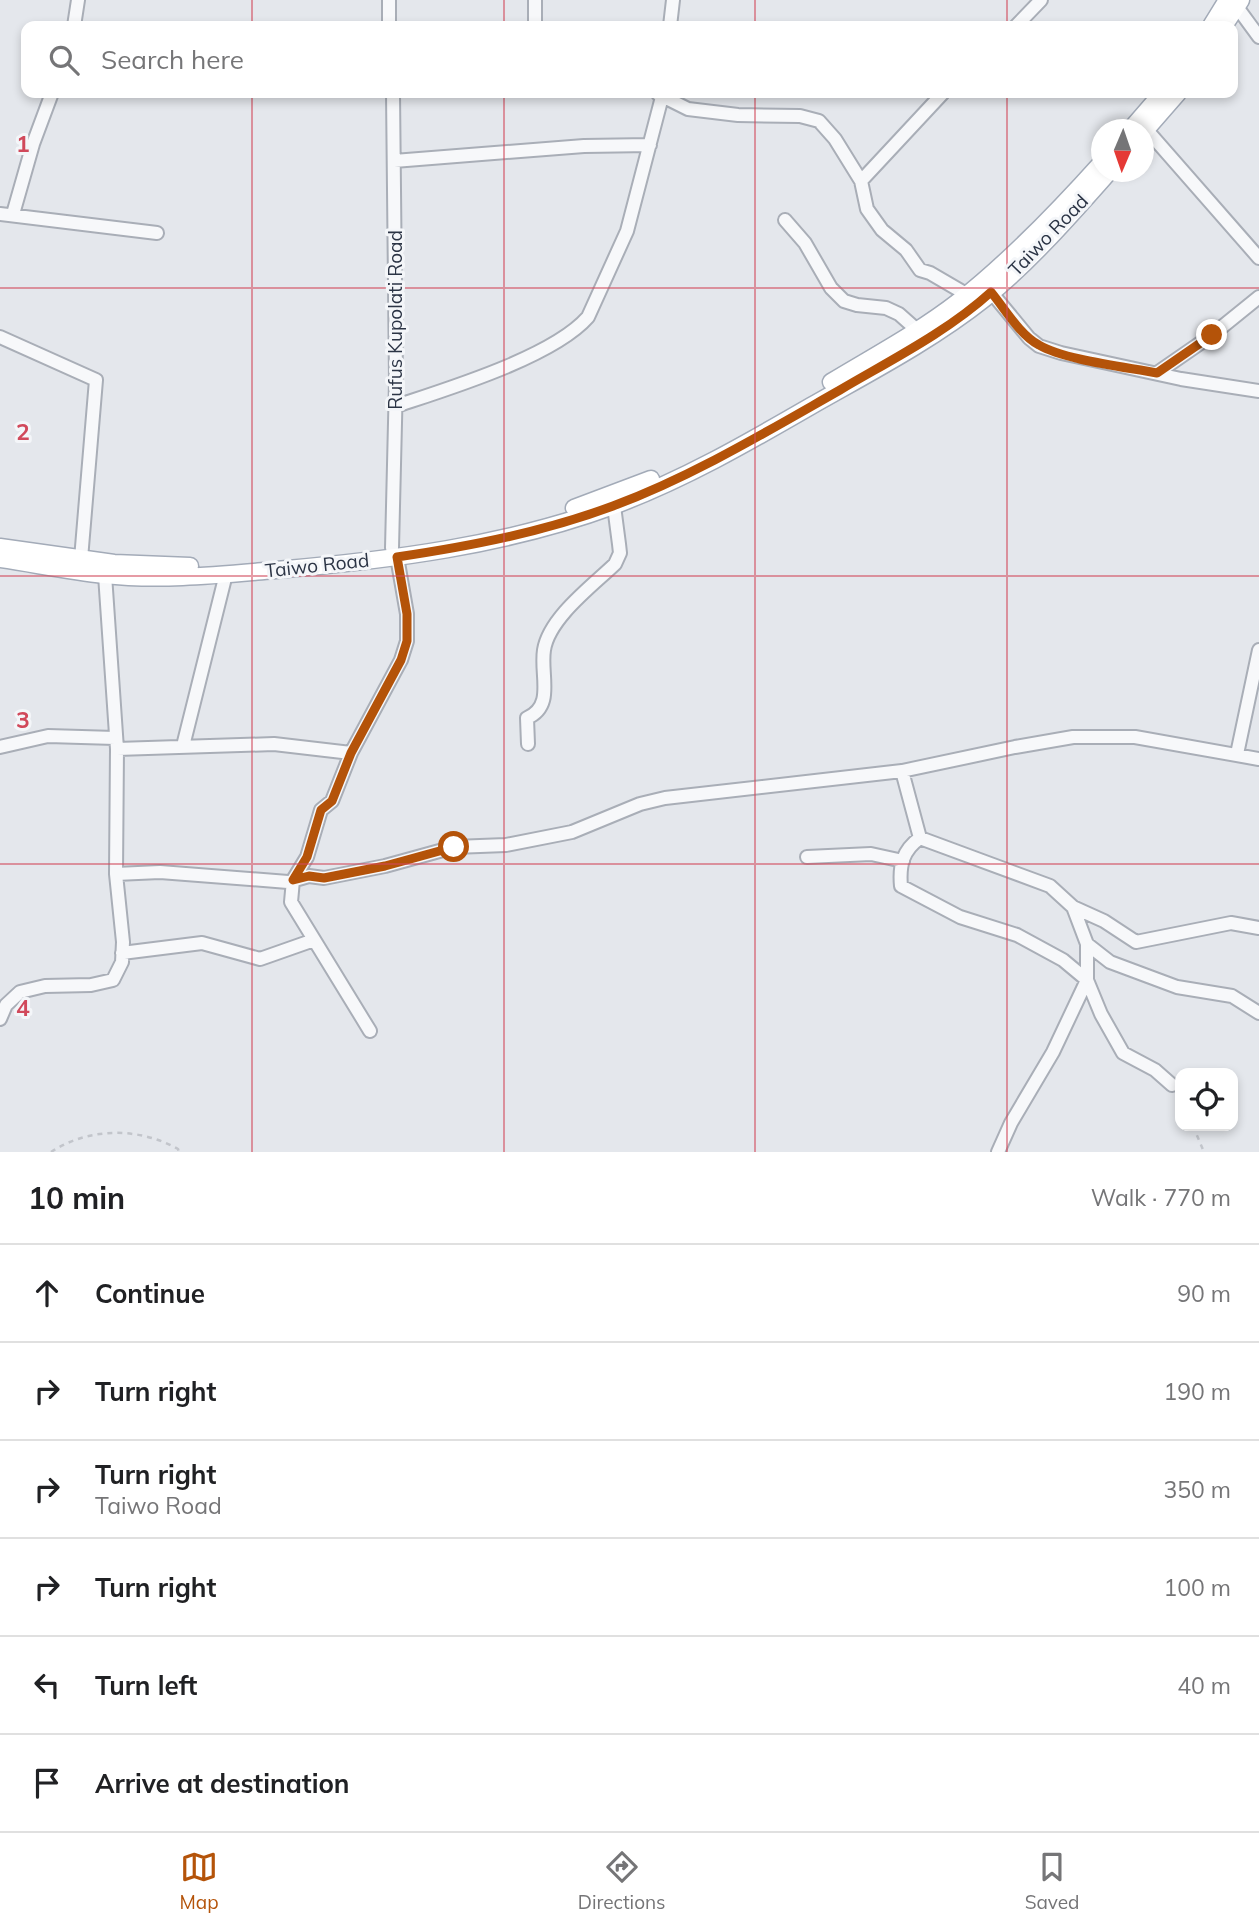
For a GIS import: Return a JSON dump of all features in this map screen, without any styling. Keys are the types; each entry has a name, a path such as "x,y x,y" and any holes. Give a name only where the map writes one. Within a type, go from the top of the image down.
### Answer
{"main road":[{"path":"1216,21 1235,2"},
{"path":"1226,21 1235,2"},
{"path":"1147,119 1159,98"},
{"path":"1151,119 1173,98"},
{"name":"Taiwo Road","path":"0,559 105,575 202,577 395,553 523,525 666,473 811,395 917,330 999,268 1091,172"},
{"name":"Taiwo Road","path":"0,547 114,563 215,566 464,547 528,533 614,506 723,456 951,323 991,292 1056,231 1100,182"}],"street":[{"path":"75,21 78,0"},
{"path":"389,0 389,21"},
{"path":"535,0 535,21"},
{"path":"671,21 673,0"},
{"path":"1021,21 1041,0"},
{"path":"1235,2 1259,37"},
{"path":"50,98 6,214 157,233"},
{"name":"Rufus Kupolati Road","path":"293,880 307,857 321,810 332,801 351,753 397,669 407,641 407,614 395,553 393,98"},
{"path":"396,406 482,376 551,345 578,328 588,317 627,232 660,98"},
{"path":"668,98 688,109 738,115 800,116 819,121 835,139 861,181 867,209 882,229 906,250 920,270 930,272 966,294"},
{"path":"861,181 938,98"},
{"path":"394,161 584,146 650,145"},
{"path":"1154,145 1259,258"},
{"path":"785,220 805,243 831,288 844,301 886,308 899,314 917,330"},
{"path":"991,292 1029,338 1040,346 1061,354 1259,391"},
{"path":"1157,373 1212,335 1259,297"},
{"path":"0,337 96,380 81,559"},
{"path":"528,744 527,718 537,714 544,704 544,649 555,622 615,564 620,554 614,506"},
{"path":"0,1019 6,1005 20,992 45,986 91,985 113,980 122,962 116,874 116,744 105,575"},
{"path":"183,746 226,575"},
{"path":"1237,754 1259,650"},
{"path":"0,747 48,736 116,744 274,744 351,753"},
{"path":"116,874 160,872 288,882 309,876 324,878 385,866 454,847 506,845 572,832 640,804 665,798 902,771 1073,737 1135,737 1259,759"},
{"path":"902,771 920,838"},
{"path":"920,838 907,847 899,871 901,886 960,917 1017,935 1063,961 1087,980"},
{"path":"920,838 1050,886 1073,907 1104,921 1136,942 1231,923 1259,928"},
{"path":"807,857 871,854 903,861"},
{"path":"293,880 291,902 370,1031"},
{"path":"1073,907 1087,944 1087,980 1101,1014 1123,1052 1155,1070 1172,1085"},
{"path":"122,953 202,943 260,959 314,940"},
{"path":"1087,944 1111,962 1177,987 1232,996 1259,1013"},
{"path":"998,1152 1011,1124 1053,1052 1087,980"}],"path":[{"path":"1195,1131 1203,1152"},
{"path":"51,1152 63,1144 88,1135 111,1133 163,1140 179,1152"}],"route":[{"path":"454,847 385,866 324,878 309,876 293,880 307,857 321,810 332,801 351,753 401,660 407,641 407,614 397,557 464,547 528,533 614,506 658,487 723,456 873,371 951,323 991,292 1029,338 1040,346 1061,354 1157,373 1212,335"}]}
